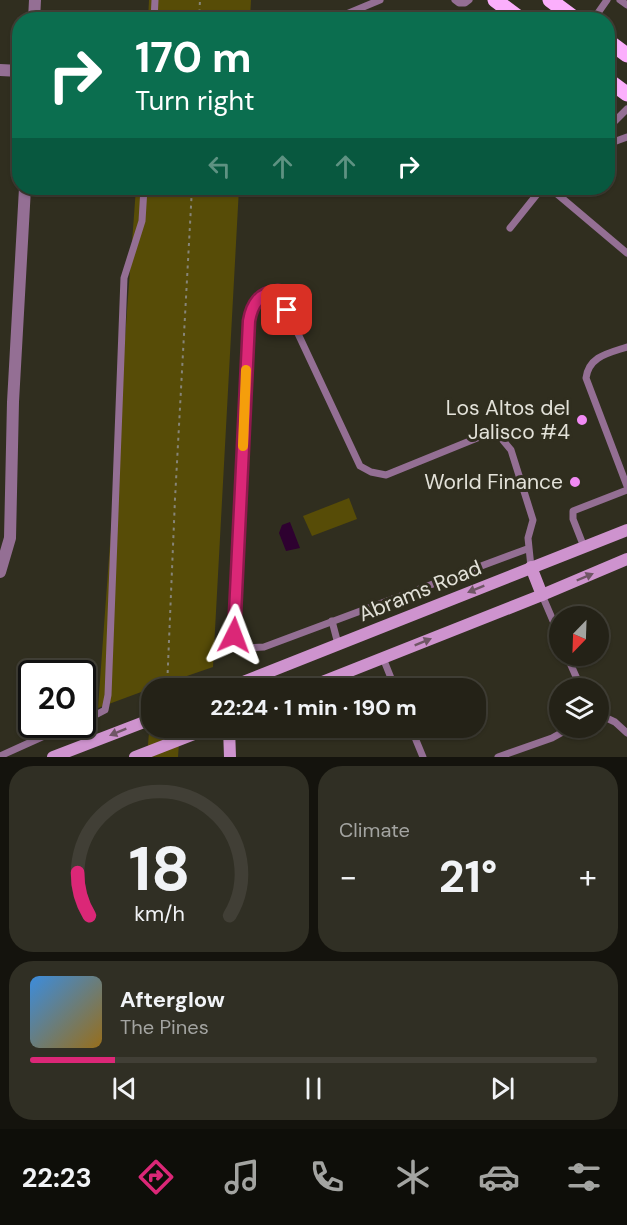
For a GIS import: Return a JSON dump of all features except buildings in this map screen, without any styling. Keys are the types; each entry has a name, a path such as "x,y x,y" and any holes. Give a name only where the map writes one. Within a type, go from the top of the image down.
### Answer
{"main road":[{"path":"495,0 511,12"},
{"path":"550,0 567,12"},
{"name":"Abrams Road","path":"253,678 627,530"},
{"path":"332,678 627,559"},
{"path":"531,567 542,595"},
{"path":"53,757 141,723"},
{"path":"135,757 183,738"},
{"path":"230,738 230,757"}],"street":[{"path":"0,572 10,538 13,402 25,195"}],"lane":[{"path":"351,12 380,0"},
{"path":"455,0 465,3 469,0"},
{"path":"620,0 627,5"},
{"path":"615,121 627,109"},
{"path":"96,715 105,710 108,695 124,278 142,221 144,195"},
{"path":"510,228 536,195"},
{"path":"558,195 627,253"},
{"path":"527,549 264,647 243,648 234,635 249,321 251,307 258,298 268,292 278,291 360,466 370,472 386,475 487,434 501,438 512,450 533,520 527,549 531,567"},
{"path":"584,547 573,519 573,511 627,488 586,378 589,366 594,360 627,346"},
{"path":"542,595 549,611"},
{"path":"332,621 338,644"},
{"path":"383,658 391,678"},
{"path":"609,719 627,733"},
{"path":"0,756 38,738"},
{"path":"415,738 423,757"},
{"path":"498,757 552,738"}],"path":[{"path":"167,678 192,195"}],"shaded area":[{"path":"149,0 251,0 250,12 148,12"},
{"path":"135,195 239,195 213,667 184,678 141,678 141,692 98,708"},
{"path":"349,498 357,519 312,536 303,516"},
{"path":"290,522 300,548 286,551 279,533 282,525"},
{"path":"149,738 179,738 178,757 147,757"}],"slow traffic":[{"path":"243,446 246,370"}],"place":[{"name":"Los Altos del Jalisco #4","path":"582,420"},
{"name":"World Finance","path":"575,482"}],"route":[{"path":"234,635 251,307 258,298 268,292 278,291 287,310"}]}
